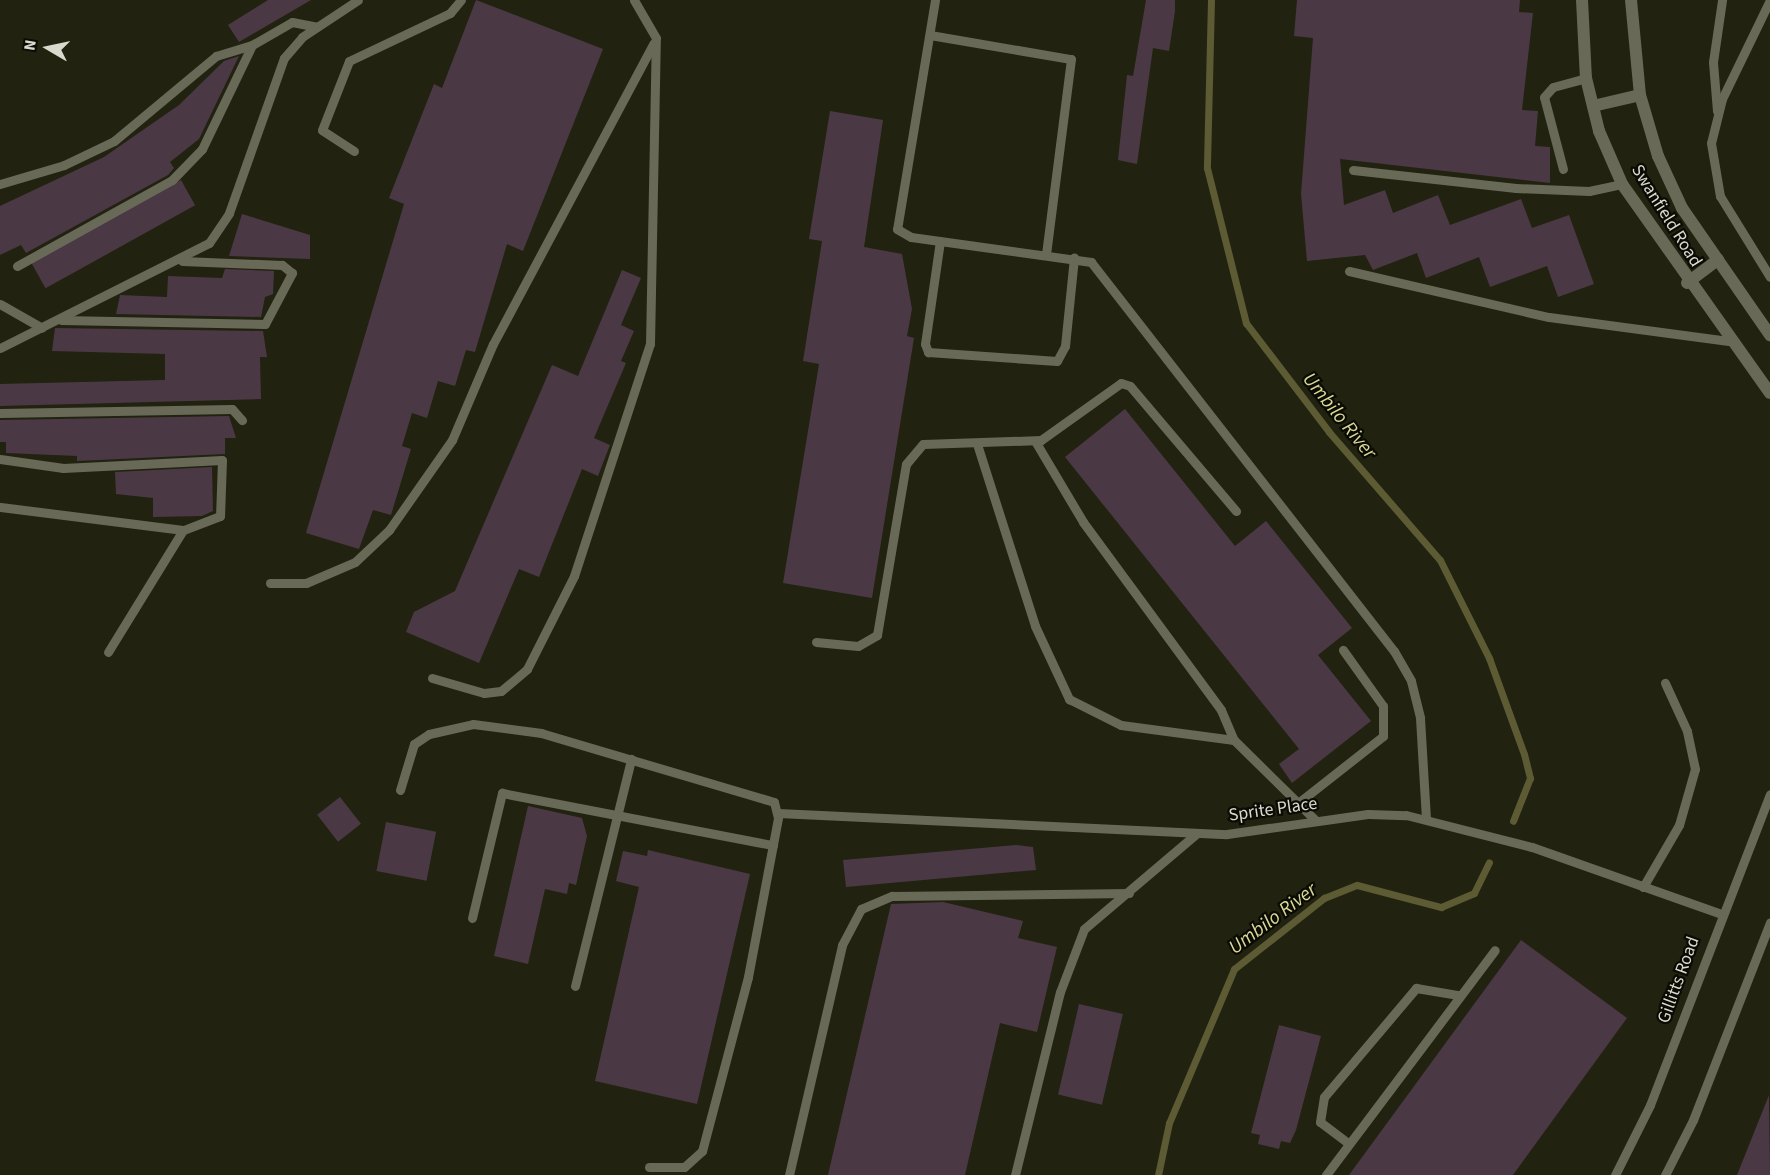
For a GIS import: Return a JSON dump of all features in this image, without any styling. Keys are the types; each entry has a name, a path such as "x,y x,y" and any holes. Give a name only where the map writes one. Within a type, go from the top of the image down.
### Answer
{"street":[{"name":"Swanfield Road","path":"1582,0 1586,78 1593,106 1622,184 1687,283 1770,393"},
{"name":"Swanfield Road","path":"1631,0 1640,95 1682,208 1770,335"},
{"path":"1593,106 1640,95"},
{"path":"1687,283 1718,260"}],"lane":[{"path":"0,348 197,253 219,229 279,68 291,47 358,0"},
{"path":"354,151 322,130 349,61 450,13 461,0"},
{"path":"432,678 484,693 516,683 574,576 650,344 656,38 634,0"},
{"path":"935,0 895,221 902,234 940,241 1074,257 1091,262 1394,651 1411,681 1420,718 1426,818"},
{"path":"1722,0 1713,62 1717,113 1711,162 1720,196 1770,277"},
{"path":"1717,113 1770,0"},
{"path":"0,184 64,165 114,141 216,56 252,45 292,21 317,27"},
{"path":"930,35 1071,59 1046,253"},
{"path":"270,583 306,583 355,562 389,530 452,440 493,344 656,38"},
{"path":"17,266 178,174 202,149 252,45"},
{"path":"1563,169 1544,97 1553,87 1586,78"},
{"path":"1353,171 1526,188 1589,191 1622,184"},
{"path":"940,241 925,344 928,352 1057,361 1065,346 1074,257"},
{"path":"58,320 265,324 292,273 282,265 181,261"},
{"path":"1349,271 1549,316 1730,340"},
{"path":"0,304 42,328"},
{"path":"816,642 858,646 878,635 906,464 915,448 932,442 977,444 1035,441 1115,385 1125,384 1236,512"},
{"path":"0,412 232,409 242,420"},
{"path":"1035,441 1083,522 1221,710 1234,740 1315,820"},
{"path":"977,444 1035,626 1069,699 1121,725 1234,740"},
{"path":"0,459 63,468 222,460 220,516 183,530 0,507"},
{"path":"108,652 183,530"},
{"path":"1298,803 1383,736 1383,706 1343,650"},
{"path":"1643,887 1679,825 1695,769 1687,731 1665,683"},
{"path":"400,790 414,744 429,734 473,724 541,734 768,797 778,813 773,845 748,977 702,1151 684,1167 649,1167"},
{"path":"575,986 614,814 631,759"},
{"path":"472,918 502,793 773,845"},
{"name":"Gillitts Road","path":"1615,1175 1650,1105 1721,914 1770,794"},
{"name":"Sprite Place","path":"778,813 1197,833 1254,832 1315,820 1368,814 1426,818 1532,847 1721,914"},
{"path":"1015,1175 1072,955 1084,929 1130,893 1197,833"},
{"path":"789,1175 842,945 861,909 892,896 1130,893"},
{"path":"1665,1175 1693,1120 1770,923"},
{"path":"1326,1175 1458,995 1495,950"},
{"path":"1348,1143 1320,1122 1324,1097 1416,988 1458,995"}],"building":[{"path":"268,0 311,0 239,42 228,25"},
{"path":"476,0 603,49 523,251 507,244 475,352 466,350 455,386 438,381 427,418 412,413 402,446 411,449 391,515 373,510 359,549 306,533 404,204 389,198 434,84 442,88"},
{"path":"1146,0 1175,0 1175,11 1169,51 1153,48 1137,164 1118,160 1127,75 1133,76"},
{"path":"1297,0 1520,0 1519,12 1533,13 1522,110 1538,111 1535,146 1550,147 1550,183 1340,159 1344,205 1385,190 1393,213 1438,195 1450,225 1521,199 1532,228 1569,215 1594,284 1558,297 1547,266 1490,287 1479,257 1426,278 1417,253 1373,270 1365,255 1307,261 1301,194 1313,38 1294,36"},
{"path":"239,56 199,139 170,162 174,168 168,175 26,253 21,245 0,255 0,206 104,157 179,105 224,61"},
{"path":"830,111 883,120 864,247 902,254 912,309 907,336 914,338 872,598 783,583 819,364 803,361 822,241 809,239"},
{"path":"181,180 195,205 45,288 31,263"},
{"path":"242,214 310,235 310,259 229,256"},
{"path":"225,269 274,271 273,294 265,297 261,317 116,314 120,295 167,297 168,276 222,278"},
{"path":"622,270 641,278 621,325 634,331 621,361 626,363 594,438 610,445 598,476 582,469 539,577 519,569 479,663 406,632 414,612 455,591 552,365 578,376"},
{"path":"55,328 263,331 267,357 260,357 261,399 0,406 0,384 165,380 165,354 52,351"},
{"path":"1125,409 1235,546 1266,521 1352,628 1318,655 1371,721 1292,783 1279,764 1299,749 1065,457"},
{"path":"229,416 236,438 225,438 225,454 77,461 77,456 6,453 6,442 0,442 0,420"},
{"path":"212,467 213,511 202,516 153,517 153,498 116,494 115,472"},
{"path":"340,797 361,824 338,842 317,815"},
{"path":"528,806 582,818 587,836 576,885 569,883 567,894 545,889 528,964 494,956"},
{"path":"386,822 436,832 427,881 376,871"},
{"path":"1016,845 1033,847 1036,870 846,887 843,860"},
{"path":"648,850 750,874 697,1104 595,1081 639,887 616,881 623,851 647,856"},
{"path":"943,902 1023,921 1018,938 1057,947 1037,1032 1000,1023 965,1175 828,1175 891,904"},
{"path":"1521,940 1627,1018 1513,1175 1349,1175"},
{"path":"1079,1004 1123,1014 1102,1105 1058,1095"},
{"path":"1279,1025 1321,1036 1296,1130 1290,1143 1281,1141 1279,1149 1258,1144 1260,1135 1251,1133"},
{"path":"1769,1095 1770,1175 1737,1175"}],"waterway":[{"name":"Umbilo River","path":"1211,0 1207,168 1246,323 1329,432 1440,560 1489,658 1524,754 1530,778 1513,821"},
{"name":"Umbilo River","path":"1158,1175 1169,1123 1234,969 1324,898 1357,885 1441,907 1474,893 1489,862"}]}
